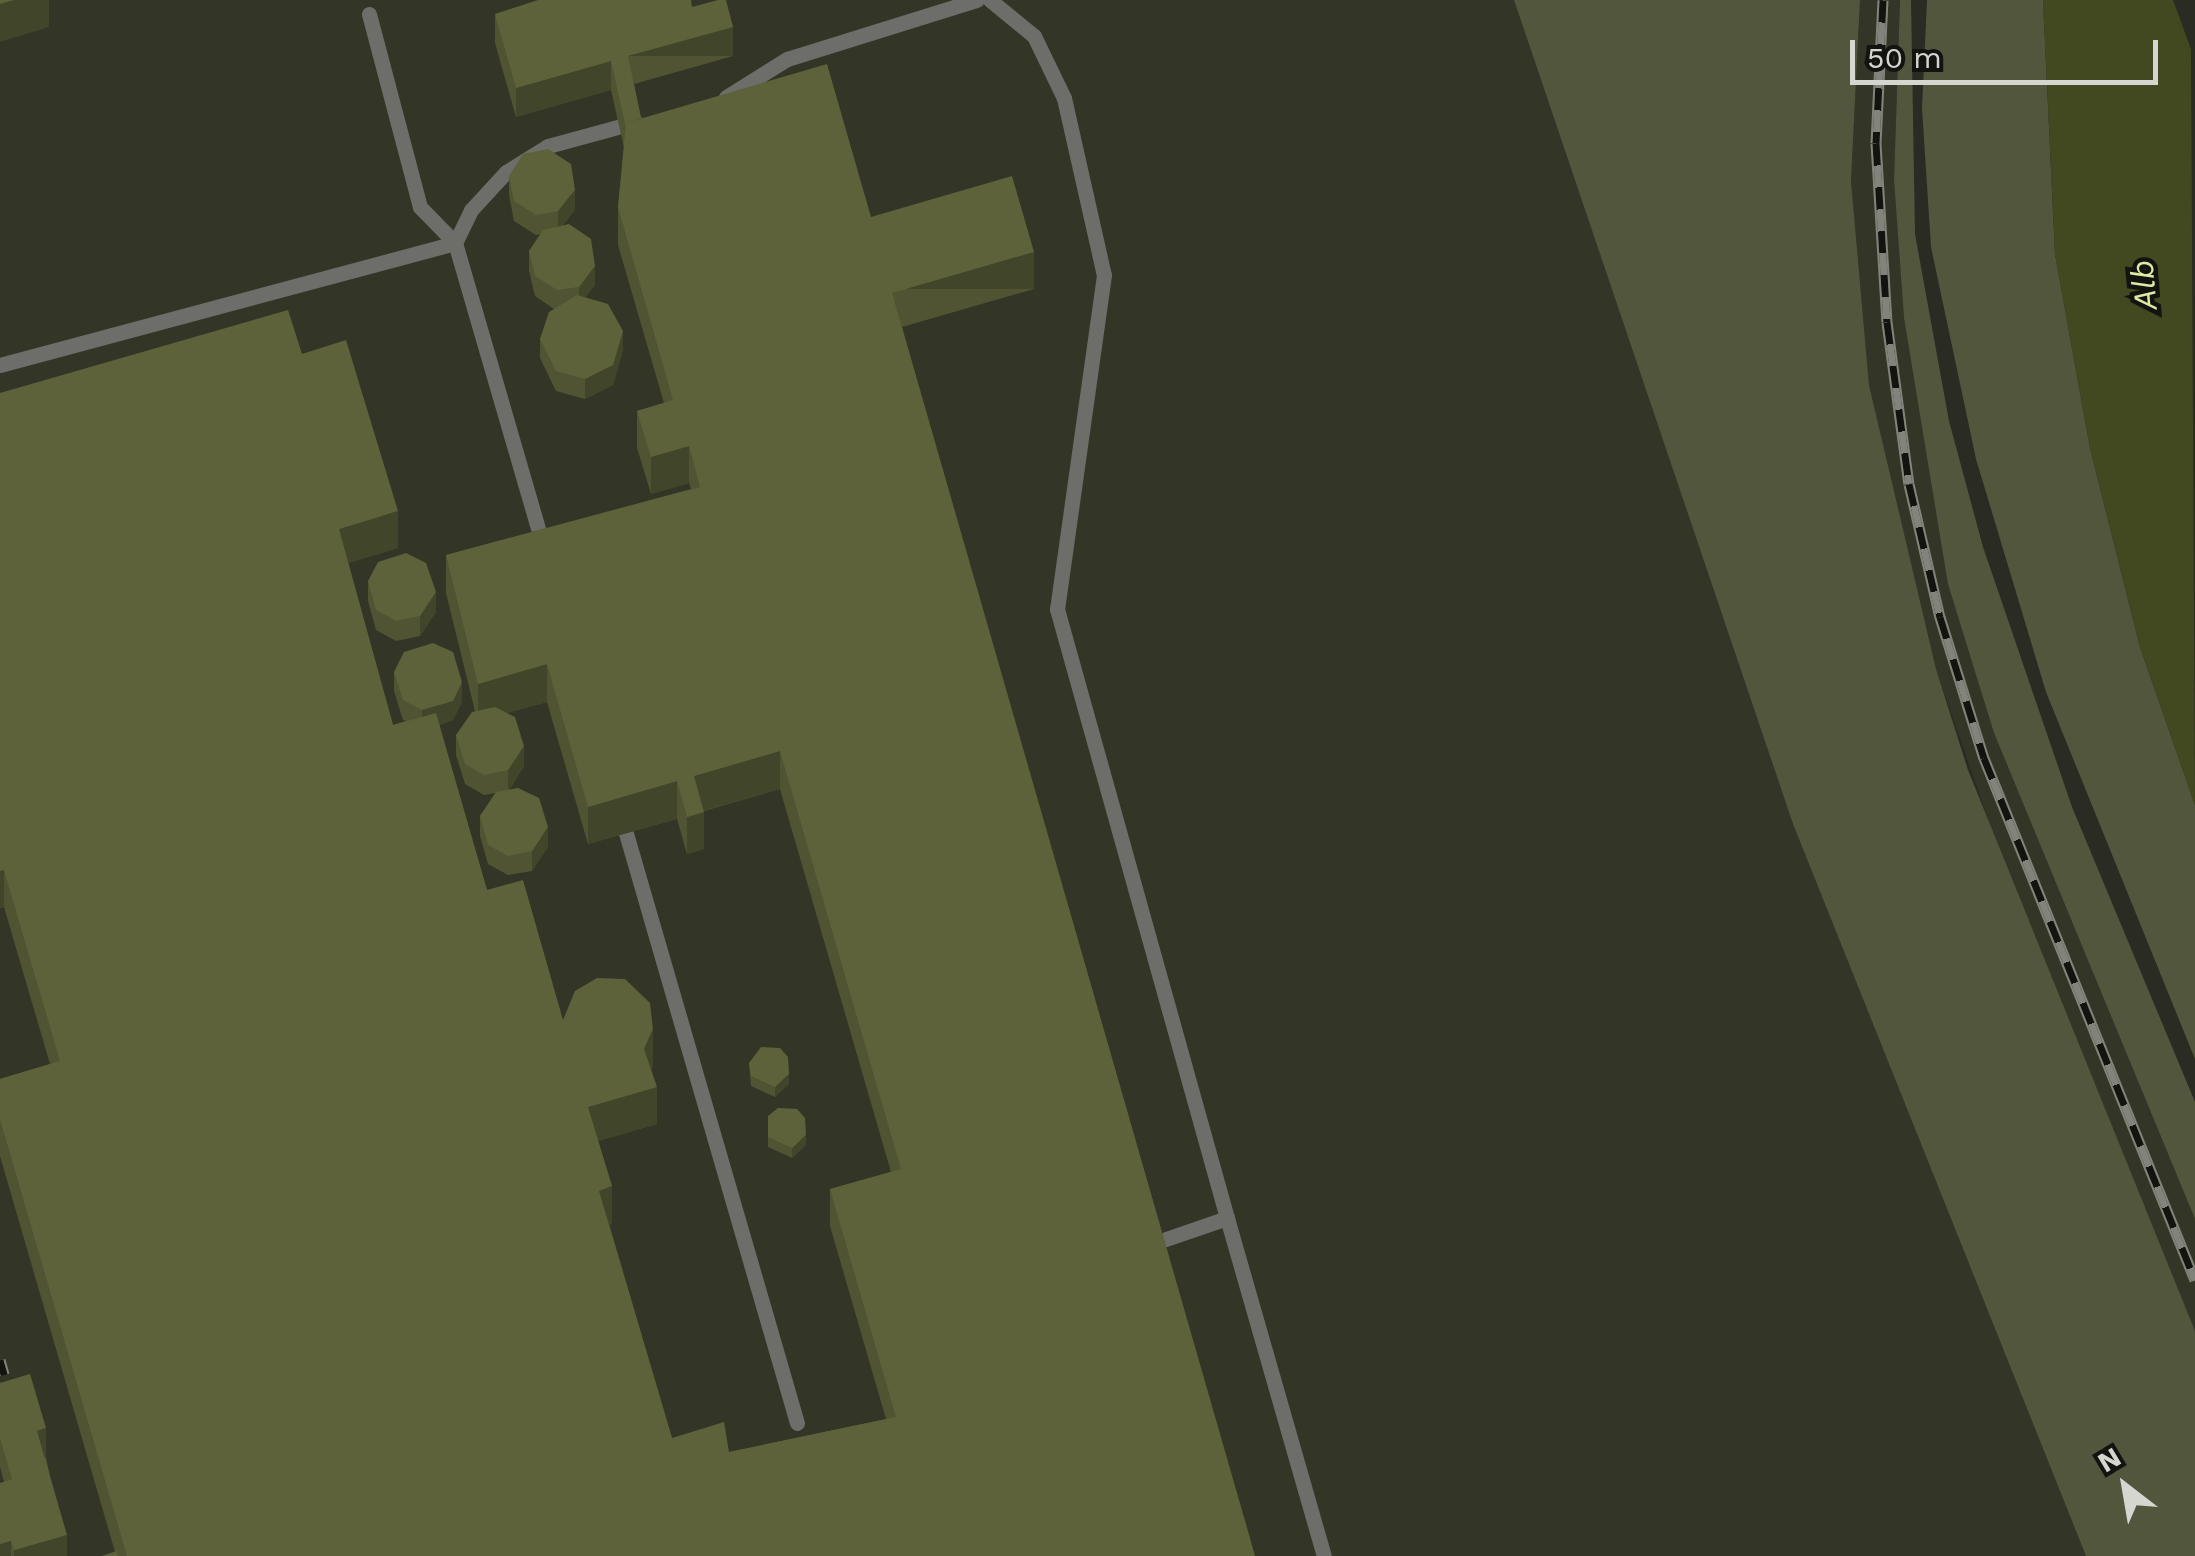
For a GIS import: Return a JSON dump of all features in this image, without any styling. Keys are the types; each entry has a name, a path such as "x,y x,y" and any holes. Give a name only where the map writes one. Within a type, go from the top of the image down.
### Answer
{"lane":[{"path":"716,100 787,59 976,0"},
{"path":"990,0 1034,36 1064,98 1104,276 1057,609 1324,1556"},
{"path":"369,14 420,207 455,242 549,566"},
{"path":"0,365 455,242 471,210 506,172 534,155 660,115"},
{"path":"615,795 797,1423"},
{"path":"1163,1240 1227,1218"}],"shaded area":[{"path":"0,0 1514,0 1793,824 2086,1556 0,1556"},
{"path":"1514,0 1860,0 1851,181 1869,385 1936,669 1968,770 2195,1331 2195,1556 2086,1556 1793,824"},
{"path":"1860,0 1900,0 1894,180 1904,318 1949,584 1994,733 2195,1219 2195,1331 2004,865 1936,669 1869,385 1851,181"},
{"path":"1900,0 1911,0 1915,234 1949,421 1983,547 2072,807 2195,1102 2195,1219 1994,733 1948,584 1904,318 1894,180"},
{"path":"1927,0 2043,0 2055,254 2090,448 2140,647 2195,805 2195,1059 2046,692 1976,459 1931,247 1922,108"}],"water":[{"name":"Alb","path":"2043,0 2173,0 2191,49 2195,805 2140,647 2090,448 2055,254"}],"building":[{"path":"538,0 691,0 692,7 726,0 733,27 628,56 641,118 626,123 626,128 611,61 516,88 495,14"},
{"path":"827,64 871,217 1012,176 1034,252 892,293 1255,1556 127,1556 0,1119 0,1079 60,1061 4,870 0,871 0,393 288,310 302,354 346,340 398,511 339,529 393,725 436,713 487,890 523,880 563,1020 575,991 597,978 625,979 650,1003 653,1029 644,1049 657,1087 588,1107 612,1186 599,1191 672,1438 724,1422 729,1452 896,1417 830,1189 901,1169 780,751 694,776 704,812 687,817 677,781 588,807 547,664 478,684 446,555 700,487 689,446 651,457 637,411 673,400 618,207 626,123"},
{"path":"548,149 571,164 575,190 558,211 536,215 514,201 509,176 523,154"},
{"path":"569,224 591,239 595,266 579,287 557,290 535,276 529,251 543,230"},
{"path":"577,295 608,304 623,331 613,365 585,379 556,371 540,339 549,312"},
{"path":"406,553 426,563 436,592 420,616 396,621 376,610 368,581 378,562"},
{"path":"433,643 453,652 462,682 453,701 422,710 403,700 394,672 404,652"},
{"path":"495,707 515,717 524,746 508,770 484,775 465,764 456,735 472,712"},
{"path":"518,788 539,798 548,827 532,851 508,856 488,845 480,816 496,792"},
{"path":"761,1047 780,1048 788,1057 789,1074 775,1087 751,1076 749,1063"},
{"path":"778,1108 797,1109 805,1118 806,1135 792,1148 768,1137 768,1116"},
{"path":"30,1374 46,1428 37,1431 67,1535 14,1550 11,1541 0,1544 0,1483 12,1479 0,1438 0,1383"}],"railway":[{"path":"1883,0 1876,143 1887,322 1909,484 1940,617 1984,758 2195,1280"},
{"path":"0,1360 4,1374"}]}
